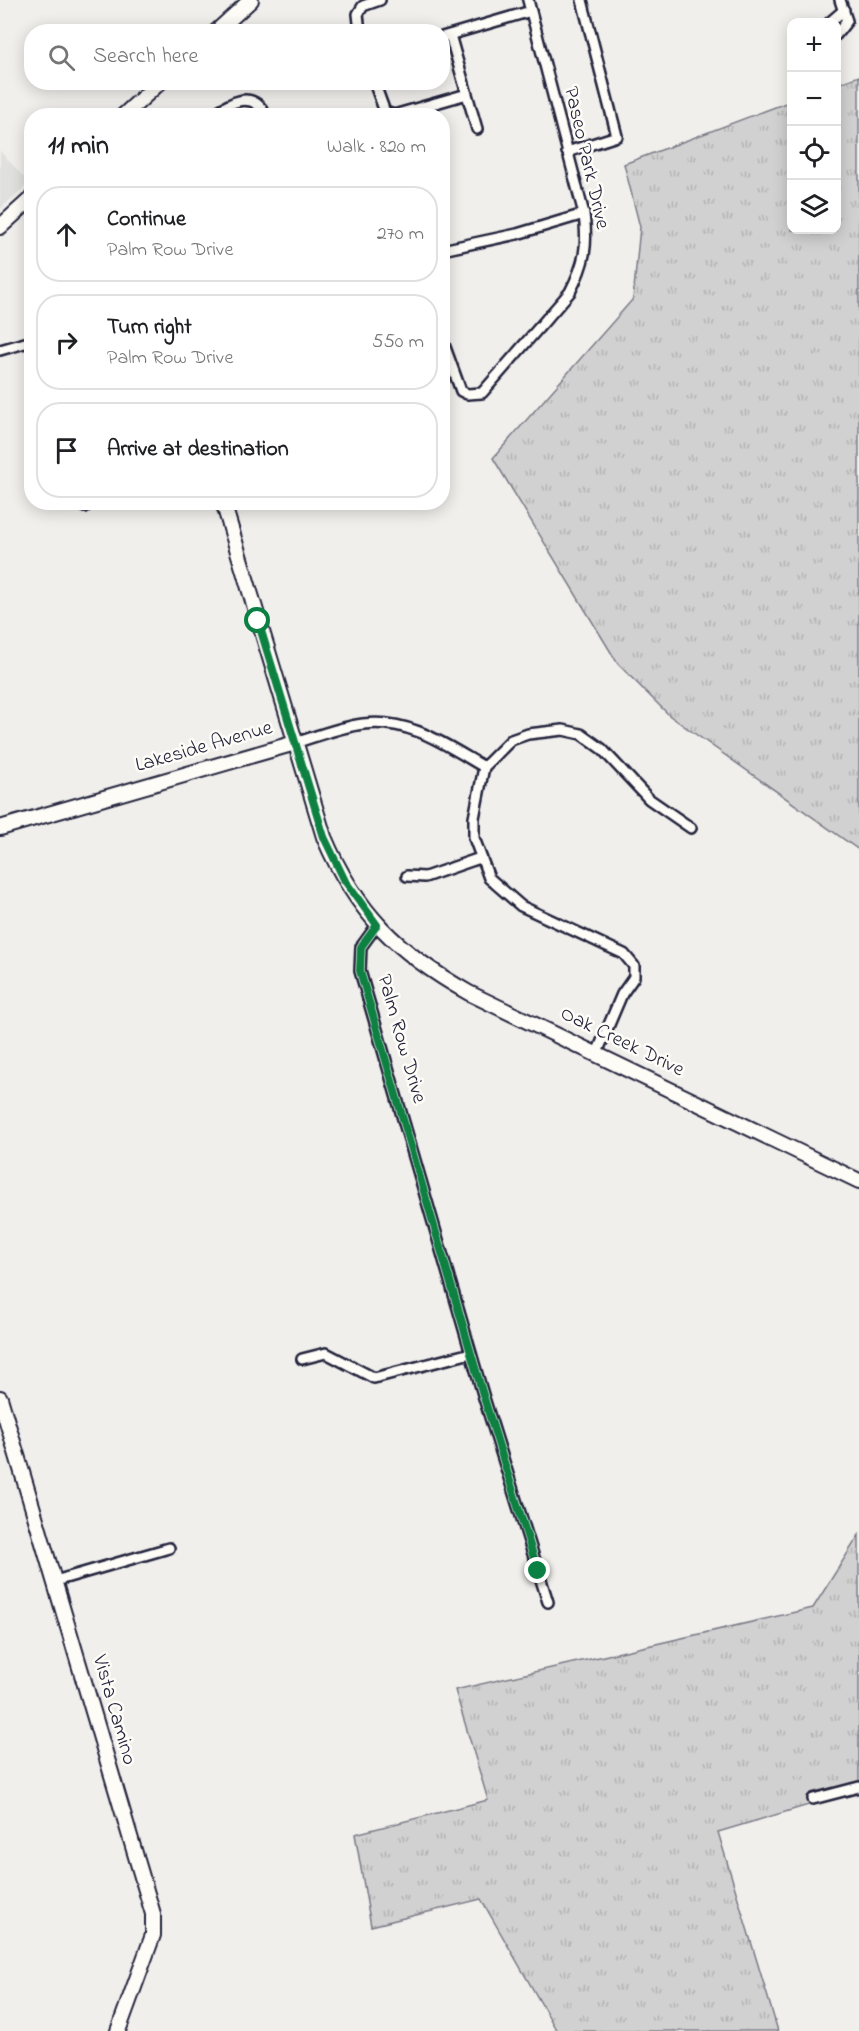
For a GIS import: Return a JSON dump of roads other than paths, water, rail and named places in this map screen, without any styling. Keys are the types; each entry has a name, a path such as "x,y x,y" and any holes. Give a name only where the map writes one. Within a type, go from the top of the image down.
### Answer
{"street":[{"path":"225,24 251,0"},
{"path":"359,24 358,14 368,4 380,0"},
{"name":"Paseo Park Drive","path":"450,361 461,391 475,394 482,393 488,388 570,292 580,273 588,244 585,214 528,0"},
{"path":"567,152 618,136 582,0"},
{"path":"840,0 846,24 841,30"},
{"path":"835,18 844,10"},
{"path":"450,35 531,11"},
{"path":"450,47 477,129"},
{"path":"132,108 151,90"},
{"path":"377,90 384,108"},
{"path":"418,108 467,94"},
{"path":"223,108 233,101 242,99 256,103 260,108"},
{"path":"0,227 24,205"},
{"path":"450,248 517,234 585,214"},
{"path":"0,350 24,344"},
{"path":"225,510 331,855 351,891 377,925"},
{"name":"Lakeside Avenue","path":"0,828 361,724 385,723 411,728 428,735 484,767"},
{"path":"597,1053 622,994 634,977 632,962 624,954 521,906 489,878 474,838 474,818 484,767 512,740 528,734 563,730 581,734 602,749 649,799 691,828"},
{"path":"407,876 425,878 480,858"},
{"name":"Oak Creek Drive","path":"377,925 428,970 469,993 859,1181"},
{"name":"Palm Row Drive","path":"377,925 361,947 360,971 471,1353 548,1602"},
{"path":"302,1359 326,1353 374,1378 471,1353"},
{"name":"Vista Camino","path":"0,1398 4,1429 55,1581 155,1925 118,2031"},
{"path":"55,1581 169,1548"},
{"path":"813,1799 859,1787"}]}
